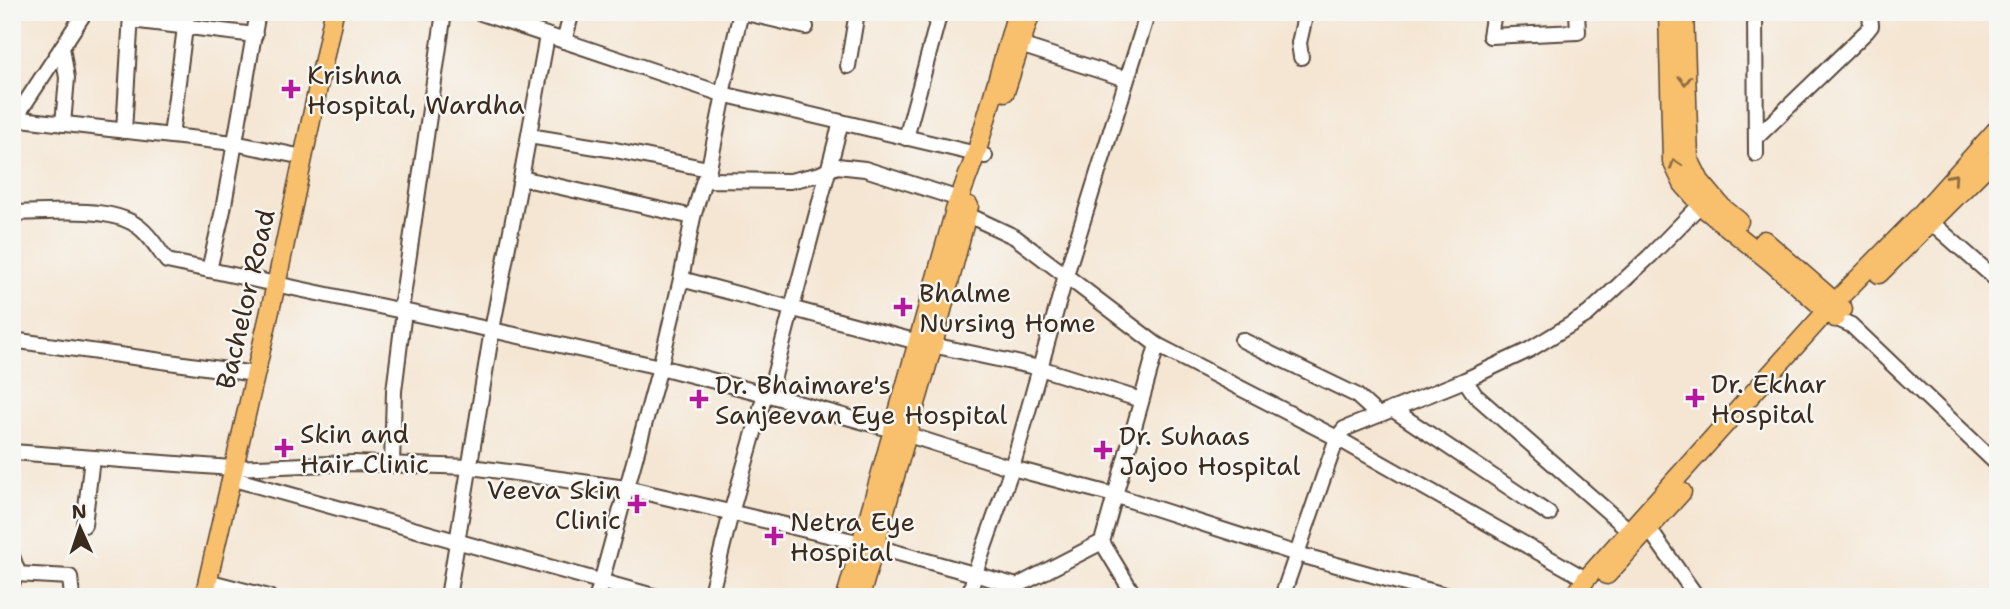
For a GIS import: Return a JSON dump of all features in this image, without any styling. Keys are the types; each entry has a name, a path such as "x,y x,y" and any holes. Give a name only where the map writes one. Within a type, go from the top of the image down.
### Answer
{"main road":[{"name":"Bachelor Road","path":"206,589 276,284 334,12"},
{"path":"981,155 1017,12"},
{"path":"860,597 868,545 963,206 1031,12"},
{"path":"1668,12 1672,161 1683,184 1706,199 1839,313"},
{"path":"1684,12 1689,159 1706,199"},
{"path":"1574,597 1587,588 1839,313 1919,216 1998,128"},
{"path":"1839,313 1998,155"},
{"path":"1587,588 1630,531 1656,514"},
{"path":"846,597 868,545"}],"street":[{"path":"63,124 67,78 66,41 73,12"},
{"path":"85,12 13,120 234,143 303,158"},
{"path":"209,270 223,210 258,12"},
{"path":"392,465 394,391 402,311 444,12"},
{"path":"478,12 723,94 981,155"},
{"path":"564,41 572,12"},
{"path":"597,597 660,367 693,218 707,175 741,12 806,27"},
{"path":"848,66 857,12"},
{"path":"906,138 940,12"},
{"path":"970,597 975,573 1012,468 1066,275 1148,12"},
{"path":"1301,57 1299,44 1306,12"},
{"path":"1493,12 1490,36 1578,32 1577,12"},
{"path":"1755,12 1756,154"},
{"path":"1756,138 1867,31 1872,19 1870,12"},
{"path":"124,131 131,16 185,19 255,35"},
{"path":"171,136 185,19"},
{"path":"448,597 492,330 547,36"},
{"path":"1020,45 1126,79"},
{"path":"710,597 841,122"},
{"path":"529,136 615,150 707,175 790,181 836,166 865,169 963,206 1015,237 1157,345 1337,438 1587,588"},
{"path":"521,178 693,218"},
{"path":"1282,597 1337,438 1344,429 1465,380 1529,350 1588,314 1706,199"},
{"path":"12,214 86,213 131,222 147,234 167,261 660,367 900,432 1012,468 1114,495 1297,554 1452,597"},
{"path":"1931,222 1998,281"},
{"path":"681,279 926,344 1040,368 1141,400"},
{"path":"1839,313 1998,465"},
{"path":"12,340 255,374"},
{"path":"1242,340 1356,395 1378,415"},
{"path":"231,473 353,463 471,467 626,488 868,545 975,573 1020,591 1102,542 1157,345"},
{"path":"1465,380 1475,396 1630,531"},
{"path":"1392,409 1549,514"},
{"path":"12,452 231,473 459,542 657,597"},
{"path":"83,525 92,458"},
{"path":"1656,514 1697,597"},
{"path":"1102,542 1135,597"},
{"path":"12,556 14,579 70,577 72,597"},
{"path":"206,589 269,597"}],"place":[{"name":"Krishna Hospital, Wardha","path":"291,89"},
{"name":"Bhalme Nursing Home","path":"903,307"},
{"name":"Dr. Ekhar Hospital","path":"1695,398"},
{"name":"Dr. Bhaimare's Sanjeevan Eye Hospital","path":"699,399"},
{"name":"Skin and Hair Clinic","path":"284,448"},
{"name":"Dr. Suhaas Jajoo Hospital","path":"1103,450"},
{"name":"Veeva Skin Clinic","path":"637,504"},
{"name":"Netra Eye Hospital","path":"774,536"}]}
